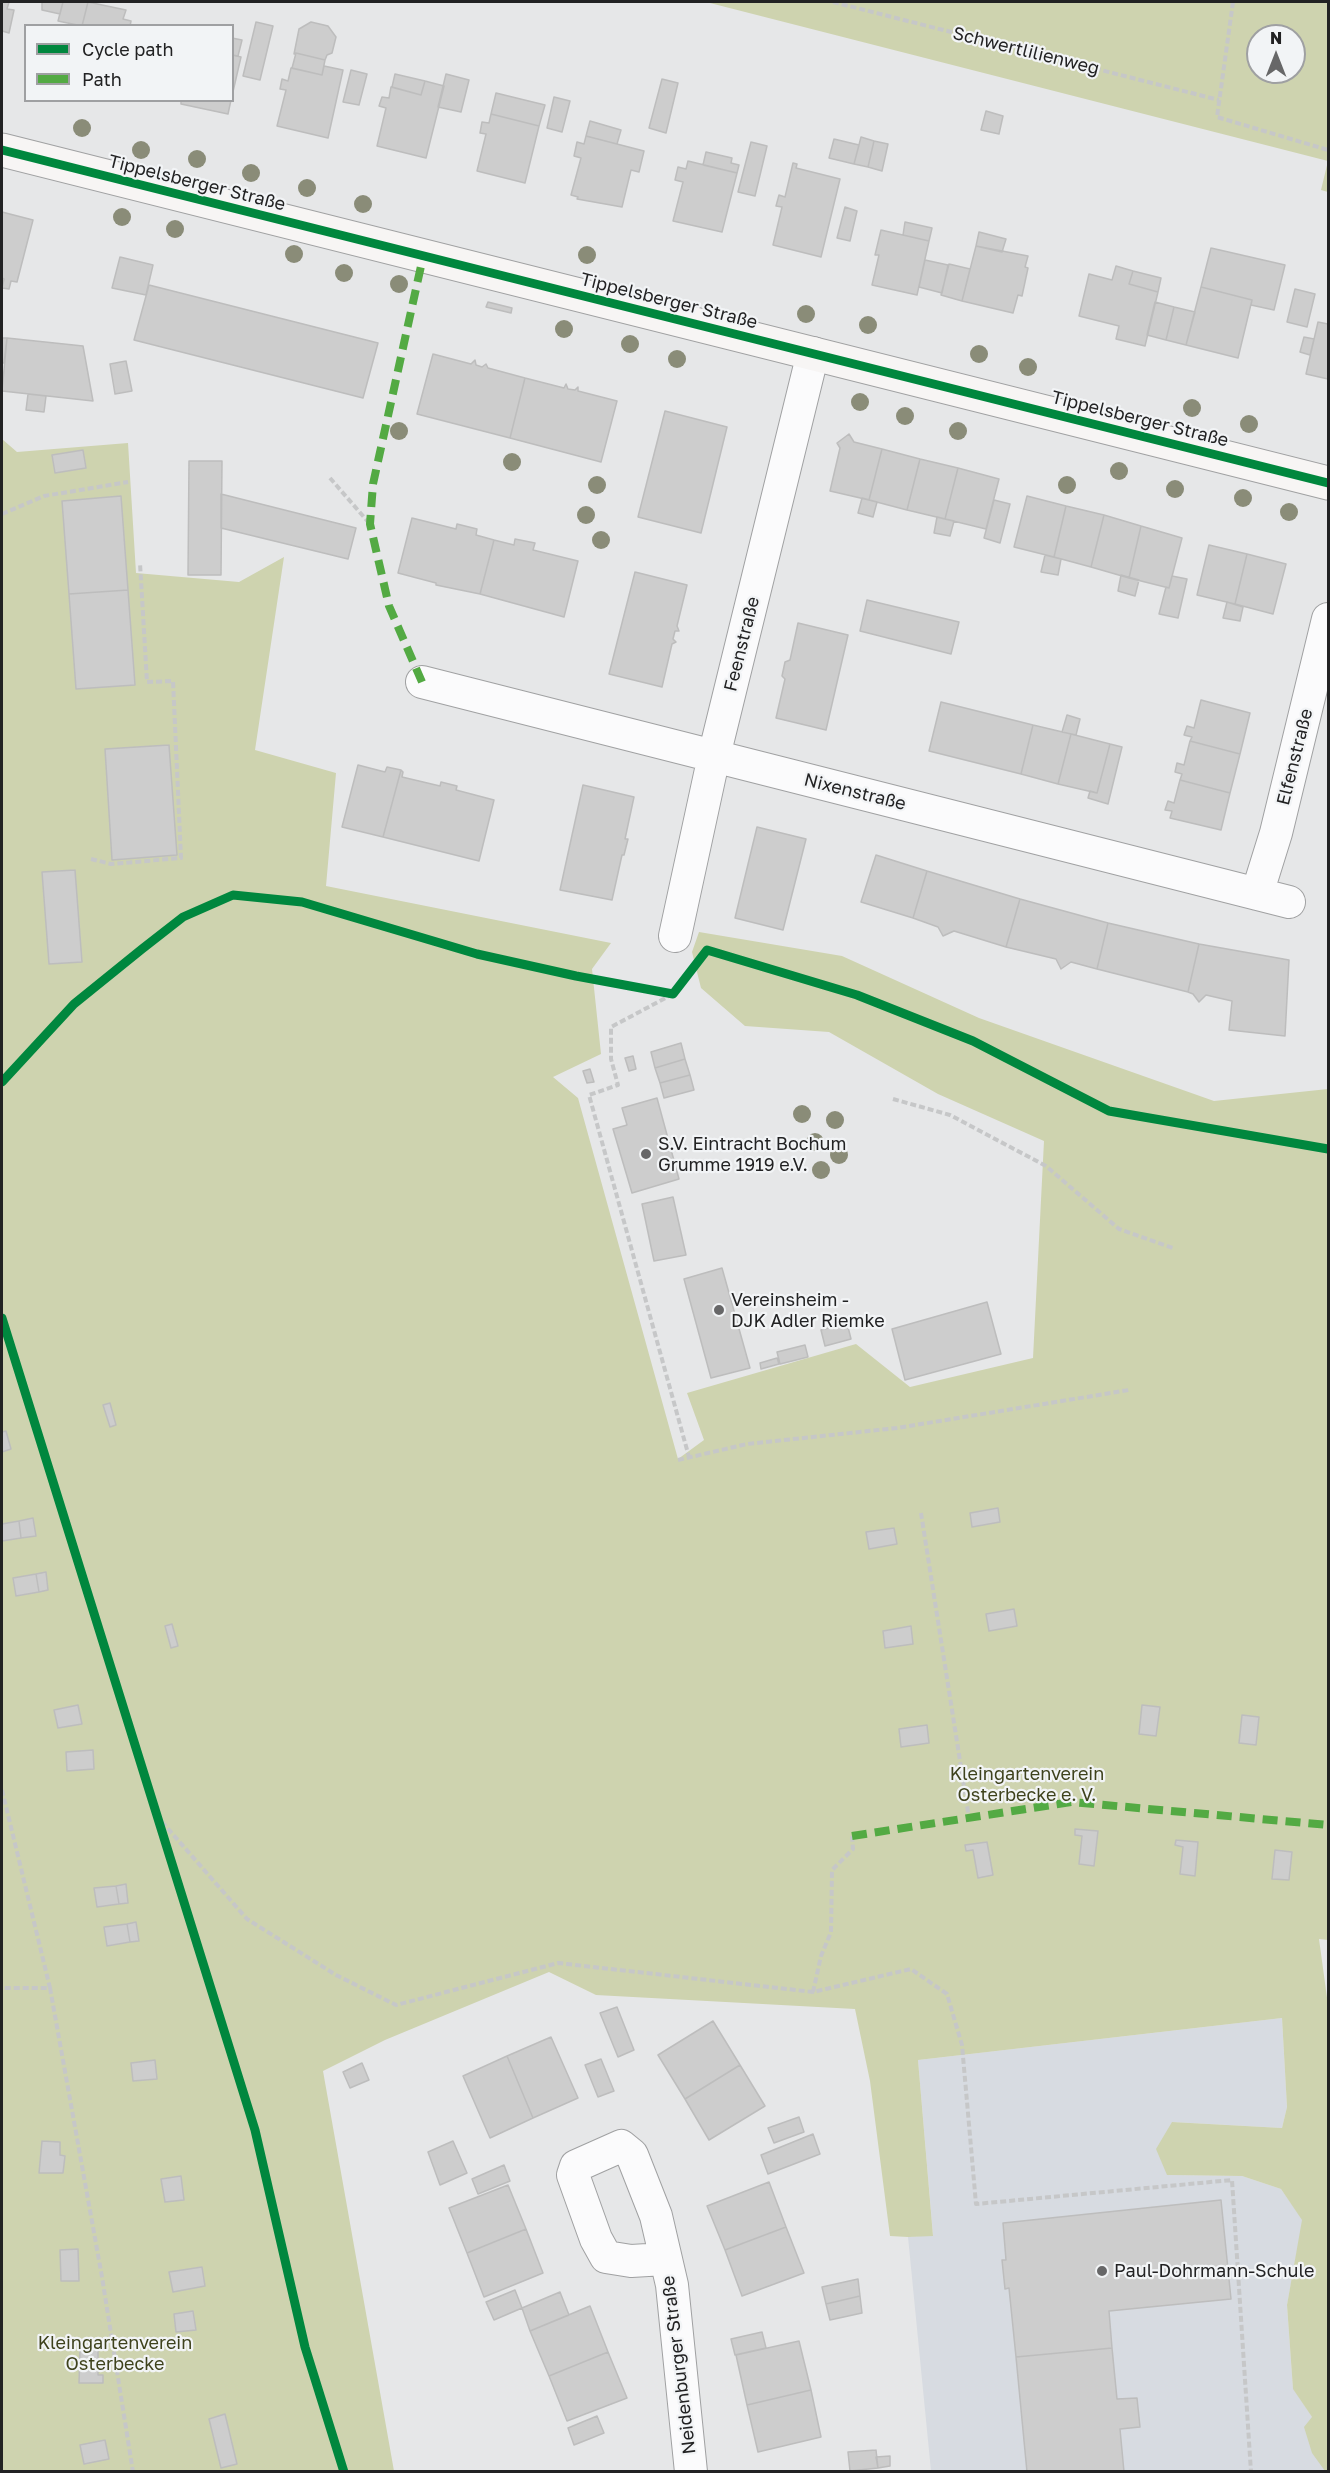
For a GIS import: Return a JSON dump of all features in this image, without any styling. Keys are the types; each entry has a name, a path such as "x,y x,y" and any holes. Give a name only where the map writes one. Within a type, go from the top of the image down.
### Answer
{"street":[{"name":"Tippelsberger Straße","path":"2,150 1329,483"},
{"name":"Feenstraße","path":"675,936 714,756 813,353"},
{"name":"Elfenstraße","path":"1257,894 1276,833 1329,619"},
{"name":"Nixenstraße","path":"422,682 1289,902"},
{"name":"Neidenburger Straße","path":"665,2259 672,2285 692,2472"}],"path":[{"path":"1233,2 1216,117 1329,150"},
{"path":"330,478 370,524"},
{"path":"2,514 44,496 128,482"},
{"path":"91,859 111,864 181,858 173,681 147,682 140,563"},
{"path":"673,994 611,1027 611,1059 618,1085 589,1095 689,1457"},
{"path":"893,1099 950,1115 1046,1166 1119,1230 1173,1248"},
{"path":"678,1460 747,1444 897,1428 1129,1389"},
{"path":"921,1513 969,1818"},
{"path":"2,1790 50,1988 102,2277 133,2472"},
{"path":"156,1815 247,1919 336,1975 396,2005 558,1963 813,1992 911,1969 947,1994 962,2045 976,2204 1232,2180 1251,2472"},
{"path":"813,1992 821,1956 831,1932 832,1870 852,1849 852,1836"},
{"path":"2,1988 50,1988"}],"shaded area":[{"name":"Paul-Dohrmann-Schule","path":"1282,2018 1287,2107 1282,2128 1173,2122 1167,2175 1242,2176 1281,2189 1303,2220 1287,2305 1293,2388 1312,2417 1325,2471 931,2471 908,2237 933,2235 918,2060"}],"green space":[{"path":"706,2 1328,2 1328,161"},
{"path":"1328,161 1328,192 1321,190"},
{"path":"2,439 17,452 128,443 136,573 239,582 284,557 255,750 336,773 326,886 611,943 592,969 601,1054 553,1077 578,1098 678,1459 704,1440 687,1393 856,1344 910,1387 1033,1358 1044,1141 938,1094 829,1032 745,1026 701,988 692,952 699,932 842,956 979,1018 1214,1101 1328,1089 1328,1940 1319,1939 1328,2005 1328,2471 1325,2471 1312,2453 1304,2427 1312,2417 1293,2389 1287,2305 1302,2220 1281,2189 1242,2176 1167,2175 1156,2149 1172,2122 1282,2128 1287,2107 1282,2018 918,2060 933,2236 890,2236 870,2081 855,2009 596,1995 549,1972 385,2040 323,2071 394,2471 2,2471"}],"building":[{"path":"2,2 9,2 7,9 14,10 9,33 2,31"},
{"path":"42,2 63,2 60,14 42,10"},
{"path":"63,2 88,2 82,24 58,21"},
{"path":"88,2 126,10 123,19 131,21 130,24 82,24"},
{"path":"256,22 273,26 260,80 243,76"},
{"path":"311,22 328,26 336,37 332,53 327,55 325,60 294,54 299,29"},
{"path":"234,38 242,40 238,56 234,55"},
{"path":"296,53 325,60 322,75 292,68"},
{"path":"234,55 241,57 234,87"},
{"path":"324,66 343,70 328,138 277,126 286,90 280,89 282,79 288,81 291,68 322,75"},
{"path":"351,70 367,74 359,105 343,102"},
{"path":"395,74 425,81 421,95 392,87"},
{"path":"446,74 469,80 461,112 438,107"},
{"path":"662,79 678,83 666,133 649,128"},
{"path":"425,81 444,86 426,158 377,146 386,108 379,106 382,97 389,98 391,87 421,95"},
{"path":"496,93 545,105 539,126 491,114"},
{"path":"554,97 570,101 562,132 547,128"},
{"path":"181,102 231,102 228,114 181,104"},
{"path":"986,111 1003,116 999,134 981,130"},
{"path":"491,114 539,126 525,183 477,171 486,134 480,133 482,122 489,123"},
{"path":"590,121 621,130 617,144 586,136"},
{"path":"586,136 644,151 639,172 631,170 622,207 577,199 578,197 571,195 581,158 574,156 577,142 584,144"},
{"path":"861,137 874,141 868,167 854,164"},
{"path":"834,139 859,145 854,164 829,158"},
{"path":"874,141 888,144 882,171 868,167"},
{"path":"751,142 767,146 755,196 738,192"},
{"path":"706,152 732,158 731,163 739,165 737,173 703,165"},
{"path":"688,161 737,173 722,232 673,221 683,182 675,180 678,167 686,169"},
{"path":"793,163 797,164 796,168 840,179 821,257 773,245 782,207 776,206 779,195 785,197"},
{"path":"845,207 857,211 850,241 837,238"},
{"path":"2,212 33,220 17,282 11,281 9,289 2,288 4,279 2,278"},
{"path":"905,222 932,228 929,241 903,235"},
{"path":"881,230 929,241 917,295 872,285 879,255 875,255"},
{"path":"979,232 1006,239 1002,252 976,246"},
{"path":"976,246 1028,256 1022,296 1018,295 1013,313 962,301"},
{"path":"1211,248 1285,265 1274,310 1251,305 1252,300 1201,287"},
{"path":"120,257 153,265 146,295 112,288"},
{"path":"925,260 948,265 942,293 919,287"},
{"path":"949,264 970,269 962,301 941,295"},
{"path":"1116,266 1133,271 1129,284 1158,292 1145,346 1116,339 1119,326 1079,316 1089,274 1112,280"},
{"path":"1133,271 1161,278 1158,292 1129,284"},
{"path":"149,285 378,343 363,398 134,340"},
{"path":"1201,287 1252,300 1238,358 1186,345"},
{"path":"1295,289 1315,294 1307,327 1287,322"},
{"path":"488,302 512,308 511,313 486,307"},
{"path":"1155,302 1174,307 1166,340 1147,335"},
{"path":"1174,307 1195,312 1186,345 1166,340"},
{"path":"1318,322 1328,324 1328,379 1306,374"},
{"path":"1304,337 1314,339 1310,355 1300,352"},
{"path":"2,338 7,338 4,363 2,363"},
{"path":"7,338 83,346 93,401 2,391"},
{"path":"433,354 471,364 475,360 476,365 482,367 486,364 488,368 525,378 510,438 417,414"},
{"path":"126,361 132,391 115,394 110,364"},
{"path":"525,378 564,388 566,384 568,389 575,390 578,387 578,391 617,401 601,462 510,438"},
{"path":"28,394 46,396 44,412 26,410"},
{"path":"665,411 727,427 701,533 638,517"},
{"path":"849,434 854,442 882,449 869,500 830,491 840,448 837,443"},
{"path":"882,449 920,459 907,510 869,500"},
{"path":"83,450 86,468 55,473 52,455"},
{"path":"920,459 958,468 945,519 907,510"},
{"path":"189,461 222,461 221,575 188,575"},
{"path":"958,468 999,479 986,529 945,519"},
{"path":"221,494 356,528 348,559 221,528"},
{"path":"121,496 128,590 69,594 62,501"},
{"path":"1027,496 1066,506 1054,557 1014,547"},
{"path":"862,498 877,502 873,517 858,513"},
{"path":"994,500 1010,504 1000,543 984,538"},
{"path":"1066,506 1104,515 1091,567 1054,557"},
{"path":"1104,515 1141,526 1129,578 1091,567"},
{"path":"937,517 954,521 950,536 934,533"},
{"path":"412,518 456,529 457,524 477,529 476,535 494,540 480,594 436,585 436,583 398,573"},
{"path":"1141,526 1182,538 1169,588 1129,578"},
{"path":"515,539 535,543 533,550 578,561 564,617 480,594 494,540 514,545"},
{"path":"1209,545 1247,554 1235,604 1197,595"},
{"path":"1247,554 1286,564 1273,614 1235,604"},
{"path":"1045,555 1061,559 1058,575 1041,572"},
{"path":"635,572 687,585 677,626 679,631 675,631 673,639 676,642 672,644 662,687 609,674"},
{"path":"1121,575 1139,580 1135,596 1118,591"},
{"path":"1172,576 1187,579 1178,618 1159,614 1166,587 1169,588"},
{"path":"128,590 135,685 76,689 69,594"},
{"path":"867,600 959,622 951,654 860,631"},
{"path":"1227,602 1243,607 1240,621 1223,618"},
{"path":"798,623 848,635 826,730 776,718 785,679 782,676 785,662 790,660"},
{"path":"1201,700 1250,713 1240,754 1190,741 1192,737 1184,735 1187,726 1194,728"},
{"path":"941,702 1033,725 1021,774 929,751"},
{"path":"1067,715 1080,719 1076,735 1062,732"},
{"path":"1033,725 1071,734 1058,784 1021,774"},
{"path":"1071,734 1110,744 1097,793 1058,784"},
{"path":"1190,741 1240,754 1230,793 1180,780 1182,774 1175,772 1177,763 1184,765"},
{"path":"1110,744 1122,747 1108,804 1088,798 1090,791 1097,793"},
{"path":"169,745 177,855 112,860 105,749"},
{"path":"358,765 385,772 387,767 401,770 383,837 342,827"},
{"path":"401,770 402,777 440,786 441,782 457,786 456,790 494,800 479,861 383,837"},
{"path":"1180,780 1230,793 1221,830 1170,818 1172,811 1165,810 1168,801 1174,803"},
{"path":"583,785 634,797 625,839 628,839 612,900 560,890"},
{"path":"757,827 806,839 783,930 735,918"},
{"path":"876,855 927,871 913,918 861,902"},
{"path":"75,870 82,962 49,964 42,872"},
{"path":"927,871 1020,899 1006,947 954,931 943,936 938,927 913,918"},
{"path":"1020,899 1108,923 1097,969 1071,962 1061,969 1056,959 1006,947"},
{"path":"1108,923 1199,944 1188,992 1097,969"},
{"path":"1199,944 1289,960 1285,1036 1229,1030 1232,1001 1206,995 1199,1002 1193,994 1188,992"},
{"path":"681,1043 685,1059 655,1068 651,1052"},
{"path":"633,1056 636,1069 629,1071 625,1058"},
{"path":"685,1059 690,1075 660,1083 655,1068"},
{"path":"590,1069 594,1082 587,1083 583,1071"},
{"path":"690,1075 694,1090 664,1098 660,1083"},
{"name":"S.V. Eintracht Bochum Grumme 1919 e.V.","path":"657,1098 679,1179 632,1193 613,1129 627,1125 622,1108"},
{"path":"673,1197 686,1255 654,1261 642,1204"},
{"path":"722,1268 750,1368 711,1378 684,1279"},
{"path":"987,1302 1001,1354 905,1380 892,1329"},
{"path":"847,1323 851,1339 825,1346 821,1330"},
{"path":"805,1345 808,1357 780,1364 777,1352"},
{"path":"777,1358 779,1364 761,1369 760,1363"},
{"path":"110,1403 116,1425 110,1427 103,1405"},
{"path":"6,1431 11,1449 2,1452 2,1432"},
{"path":"998,1508 1000,1522 972,1527 970,1513"},
{"path":"33,1518 36,1536 21,1538 19,1521"},
{"path":"19,1521 21,1538 2,1541 2,1524"},
{"path":"894,1528 897,1544 869,1549 866,1532"},
{"path":"46,1572 48,1590 39,1592 36,1574"},
{"path":"36,1574 39,1592 16,1596 13,1578"},
{"path":"1014,1609 1017,1626 989,1631 986,1614"},
{"path":"172,1624 178,1646 171,1648 165,1626"},
{"path":"911,1626 913,1644 885,1648 883,1631"},
{"path":"78,1705 82,1724 58,1728 54,1710"},
{"path":"1142,1705 1160,1707 1156,1736 1139,1734"},
{"path":"1242,1715 1259,1717 1256,1745 1239,1743"},
{"path":"927,1725 929,1743 901,1747 899,1729"},
{"path":"93,1750 94,1769 67,1771 66,1752"},
{"path":"1075,1829 1098,1831 1094,1866 1079,1864 1082,1836 1075,1835"},
{"path":"1176,1840 1198,1842 1195,1876 1180,1874 1183,1847 1175,1845"},
{"path":"987,1842 993,1875 978,1878 973,1850 966,1851 965,1845"},
{"path":"1275,1850 1292,1852 1289,1880 1272,1879"},
{"path":"126,1884 128,1903 119,1904 116,1886"},
{"path":"116,1886 119,1904 97,1907 94,1888"},
{"path":"136,1922 139,1941 130,1942 127,1924"},
{"path":"127,1924 130,1942 107,1946 104,1927"},
{"path":"617,2007 634,2050 618,2057 600,2013"},
{"path":"713,2021 740,2065 685,2099 658,2055"},
{"path":"551,2037 578,2098 533,2118 507,2056"},
{"path":"507,2056 533,2118 490,2138 463,2076"},
{"path":"601,2059 614,2091 598,2097 585,2065"},
{"path":"155,2060 157,2079 133,2081 131,2063"},
{"path":"362,2063 369,2080 350,2088 343,2072"},
{"path":"740,2065 765,2106 709,2140 685,2099"},
{"path":"799,2117 804,2132 774,2143 768,2128"},
{"path":"813,2134 820,2154 768,2174 761,2155"},
{"path":"42,2141 60,2142 60,2155 65,2156 63,2173 39,2173"},
{"path":"453,2141 467,2173 440,2185 428,2152"},
{"path":"504,2165 510,2181 478,2194 472,2179"},
{"path":"181,2176 184,2200 165,2202 161,2179"},
{"path":"769,2182 786,2227 725,2250 707,2206"},
{"path":"508,2185 526,2229 467,2253 449,2208"},
{"path":"1221,2200 1231,2299 1109,2311 1112,2348 1016,2357 1009,2288 1005,2289 1002,2260 1006,2260 1003,2223"},
{"path":"786,2227 804,2273 742,2296 725,2250"},
{"path":"526,2229 543,2273 484,2297 467,2253"},
{"path":"78,2249 79,2281 61,2281 60,2250"},
{"path":"202,2267 205,2286 173,2292 169,2272"},
{"path":"858,2279 860,2296 826,2304 822,2287"},
{"path":"515,2290 522,2308 494,2320 486,2302"},
{"path":"560,2292 569,2315 530,2331 522,2308"},
{"path":"860,2296 862,2313 830,2320 826,2304"},
{"path":"590,2306 608,2352 549,2376 530,2331"},
{"path":"193,2311 196,2330 176,2332 174,2314"},
{"path":"762,2332 766,2348 735,2355 731,2339"},
{"path":"799,2341 811,2390 747,2405 736,2355"},
{"path":"1112,2348 1117,2399 1137,2398 1140,2427 1120,2429 1124,2472 1027,2472 1016,2357"},
{"path":"80,2350 98,2350 98,2375 103,2375 103,2383 79,2383"},
{"path":"608,2352 627,2398 567,2421 549,2376"},
{"path":"811,2390 821,2437 758,2452 747,2405"},
{"path":"225,2414 237,2464 221,2468 209,2419"},
{"path":"597,2416 604,2433 574,2445 568,2428"},
{"path":"105,2440 109,2459 84,2464 80,2445"},
{"path":"876,2450 878,2468 850,2471 848,2452"},
{"path":"890,2456 890,2466 878,2468 876,2457"}],"marked path":[{"path":"422,682 389,606 370,524 373,484 423,257"},
{"path":"852,1836 1071,1802 1328,1825"}],"cycle path":[{"path":"2,150 1328,483"},
{"path":"2,1082 74,1004 183,917 233,895 302,902 477,954 673,994 707,950 857,995 973,1041 1109,1111 1328,1149"},
{"path":"2,1318 255,2130 305,2347 344,2472"}],"place":[{"name":"S.V. Eintracht Bochum Grumme 1919 e.V.","path":"646,1154"},
{"name":"Vereinsheim - DJK Adler Riemke","path":"719,1310"},
{"name":"Paul-Dohrmann-Schule","path":"1102,2271"}],"park label":[{"name":"Kleingartenverein Osterbecke e. V.","path":"1027,1784"},
{"name":"Kleingartenverein Osterbecke","path":"115,2353"}]}
